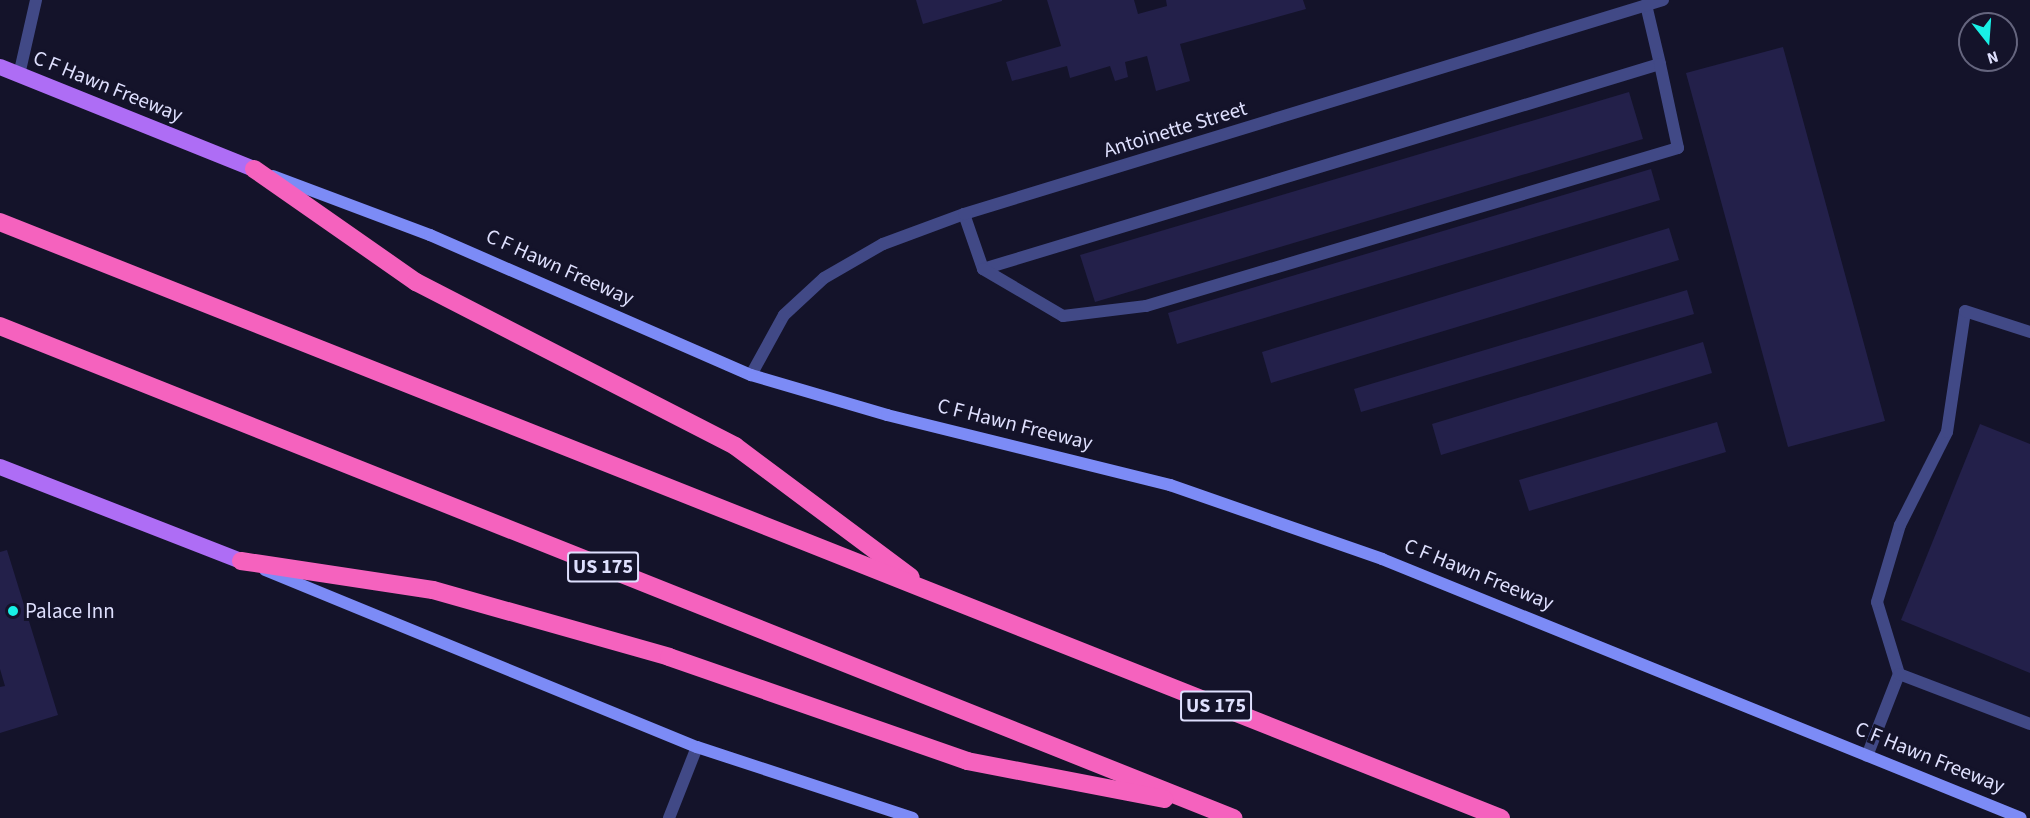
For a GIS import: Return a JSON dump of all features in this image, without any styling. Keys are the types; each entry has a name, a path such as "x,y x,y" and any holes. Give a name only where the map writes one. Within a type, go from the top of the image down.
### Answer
{"highway":[{"path":"254,169 416,282 735,446 931,592"},
{"name":"US 175","path":"0,222 1501,818"},
{"name":"US 175","path":"0,326 1233,818"},
{"path":"241,561 432,590 669,657 967,760 1207,808"}],"main road":[{"name":"C F Hawn Freeway","path":"0,67 254,169 430,235 751,375 887,416 1170,485 1382,559 2021,818"},
{"path":"0,467 241,561 697,747 913,818"}],"street":[{"path":"19,75 36,0"},
{"name":"Antoinette Street","path":"751,375 784,315 824,278 883,244 964,214 1663,0"},
{"path":"964,214 982,269 1063,316 1146,306 1678,148 1646,5"},
{"path":"982,269 1660,64"},
{"path":"1867,756 1899,674 1877,602 1900,525 1947,432 1965,311 2030,332"},
{"path":"1899,674 2030,724"},
{"path":"669,818 697,747"}],"building":[{"path":"916,0 1002,0 1002,1 923,24"},
{"path":"1047,0 1134,0 1138,14 1167,6 1166,0 1303,0 1306,9 1180,44 1190,81 1156,91 1147,56 1125,62 1128,77 1115,81 1110,66 1070,78 1067,66 1012,81 1006,62 1061,46"},
{"path":"1783,47 1885,421 1788,447 1686,73"},
{"path":"1629,92 1643,139 1095,302 1080,255"},
{"path":"1651,169 1660,200 1177,344 1168,313"},
{"path":"1669,228 1679,260 1271,383 1262,352"},
{"path":"1687,290 1694,314 1361,412 1354,389"},
{"path":"1703,342 1712,373 1441,455 1432,424"},
{"path":"1717,422 1726,452 1529,511 1519,480"},
{"path":"1980,424 2030,444 2030,673 1901,620"},
{"name":"Palace Inn","path":"7,550 58,715 0,733 0,687 5,686 0,669 0,552"}],"place":[{"name":"Palace Inn","path":"13,611"}]}
